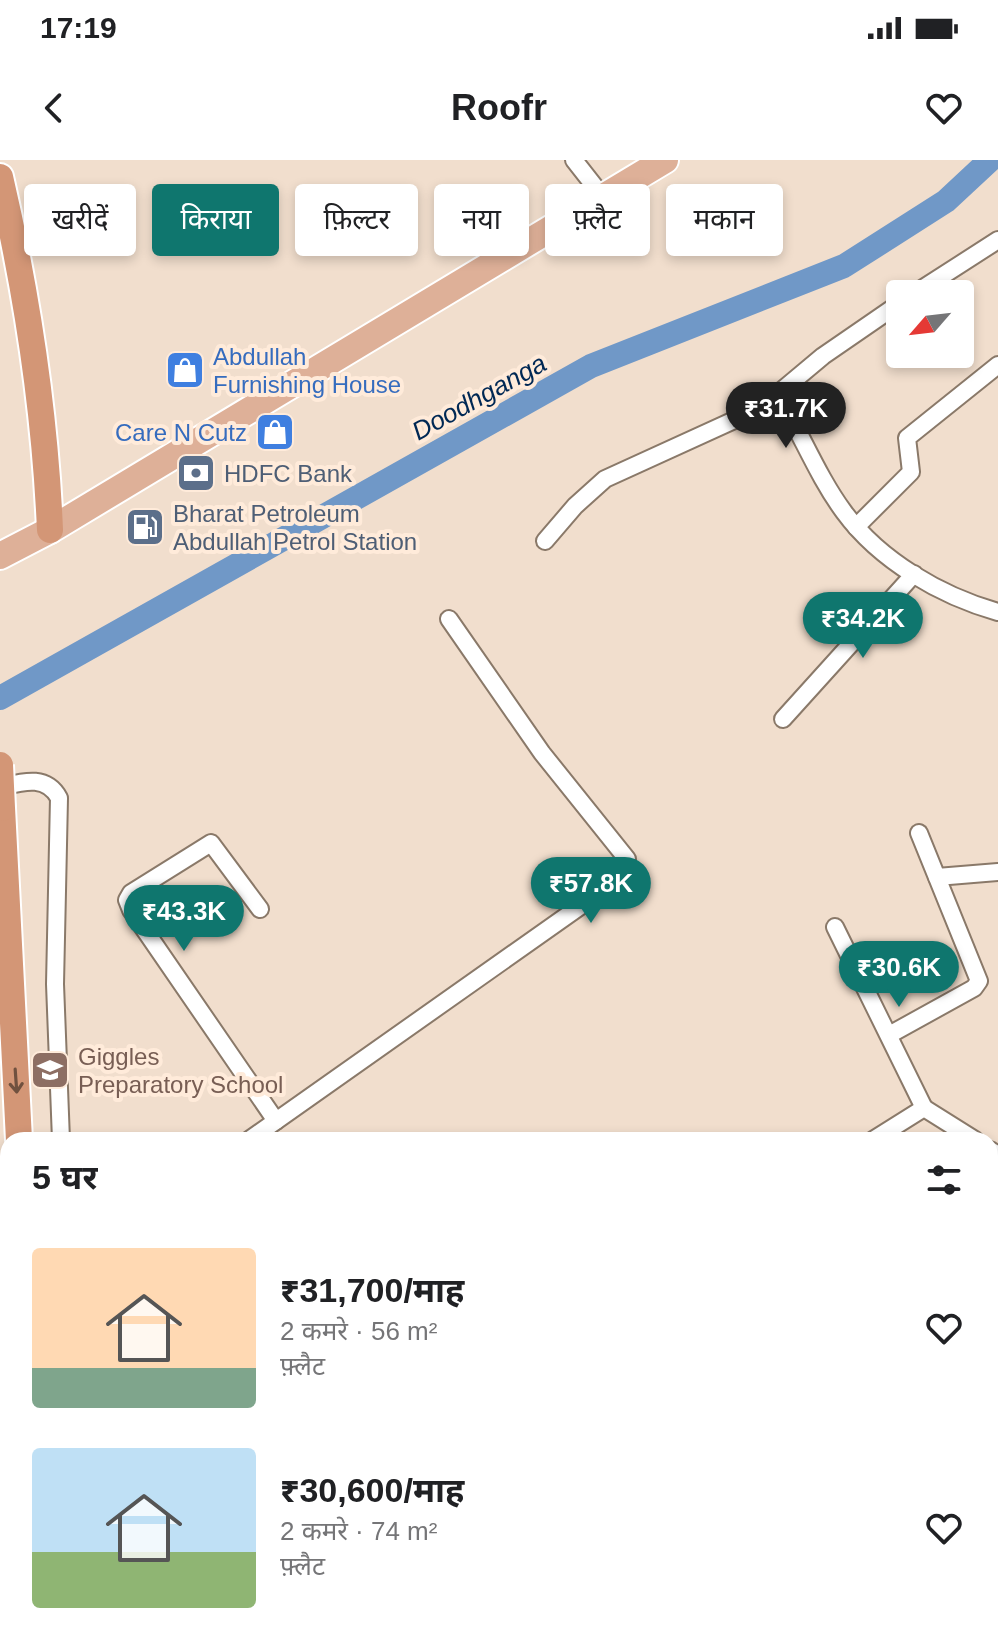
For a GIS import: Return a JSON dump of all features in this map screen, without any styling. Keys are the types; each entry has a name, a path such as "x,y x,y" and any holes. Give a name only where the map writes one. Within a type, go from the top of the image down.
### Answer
{"highway":[{"path":"0,177 29,338 48,488 50,530"},
{"path":"0,765 19,1132"}],"main road":[{"path":"625,184 665,160"},
{"path":"0,556 50,530 545,232"}],"street":[{"path":"574,160 593,184"},
{"path":"936,280 998,240"},
{"path":"545,541 575,506 605,479 768,402 823,356 886,313"},
{"path":"856,527 911,472 907,438 998,365"},
{"path":"768,402 776,401 786,409 831,491 856,527 914,574 940,590 998,612"},
{"path":"783,719 914,574"},
{"path":"260,1132 626,874 627,859 542,753 449,619"},
{"path":"1,797 31,780 43,782 59,798 55,984 61,1132"},
{"path":"889,1035 974,988 979,981 919,833"},
{"path":"260,909 211,843 131,893 127,900 276,1121"},
{"path":"937,877 998,872"},
{"path":"835,927 924,1108 962,1132"},
{"path":"886,1132 924,1108"}],"waterway":[{"name":"Doodhganga","path":"0,698 591,366 844,266 946,201 990,160"}],"place":[{"name":"Abdullah Furnishing House","path":"185,370"},
{"name":"Care N Cutz","path":"275,432"},
{"name":"HDFC Bank","path":"196,473"},
{"name":"Bharat Petroleum Abdullah Petrol Station","path":"145,527"},
{"name":"Giggles Preparatory School","path":"50,1070"}]}
